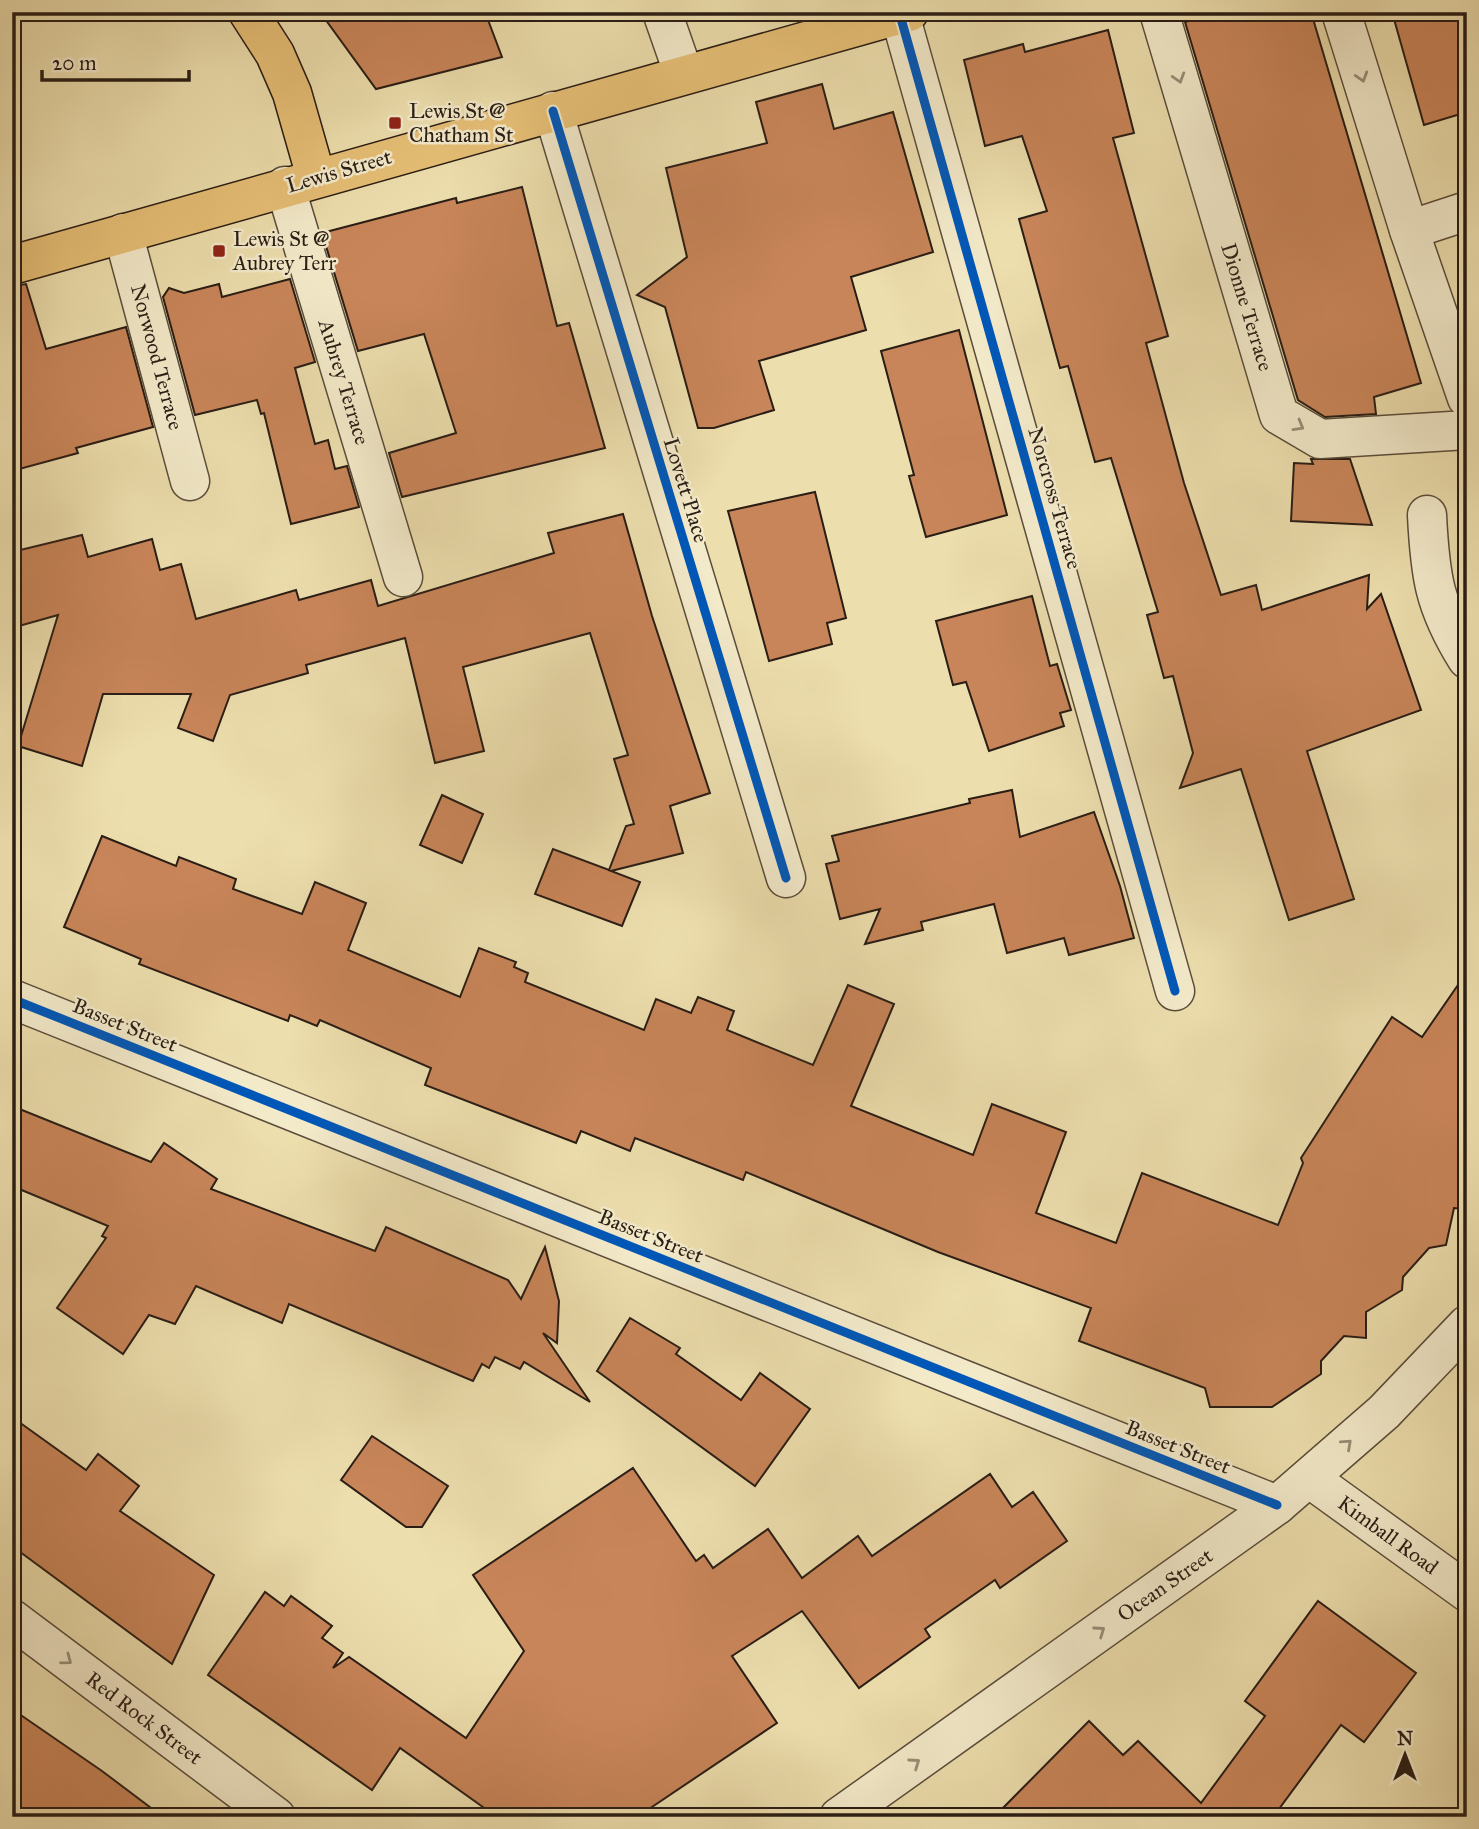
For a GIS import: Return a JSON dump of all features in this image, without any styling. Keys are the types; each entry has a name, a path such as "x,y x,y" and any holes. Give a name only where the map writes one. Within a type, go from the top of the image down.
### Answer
{"main road":[{"path":"248,12 275,54 292,93 300,182"},
{"name":"Lewis Street","path":"12,265 905,13"}],"street":[{"path":"662,12 684,75"},
{"name":"Dionne Terrace","path":"1159,12 1279,415 1320,439 1467,430"},
{"path":"1341,12 1409,230 1467,398"},
{"name":"Norcross Terrace","path":"905,13 1175,991"},
{"name":"Lovett Place","path":"553,111 786,878"},
{"name":"Aubrey Terrace","path":"300,182 403,577"},
{"path":"1409,230 1467,211"},
{"name":"Norwood Terrace","path":"123,233 190,481"},
{"path":"1427,515 1430,573 1444,622 1467,659"},
{"name":"Basset Street","path":"12,999 1278,1505"},
{"name":"Ocean Street","path":"858,1812 1278,1505 1384,1412 1467,1325"},
{"name":"Kimball Road","path":"1309,1478 1467,1592"},
{"name":"Red Rock Street","path":"12,1619 276,1817"}],"building":[{"path":"320,12 485,12 502,57 376,89"},
{"path":"1218,12 1311,12 1421,383 1374,397 1376,414 1325,417 1298,400 1185,22"},
{"path":"1392,12 1467,12 1467,112 1424,125"},
{"path":"1108,30 1134,133 1113,138 1168,336 1146,343 1184,483 1221,595 1256,585 1262,610 1369,575 1367,609 1381,594 1421,710 1307,751 1354,899 1289,920 1241,769 1180,788 1193,753 1173,676 1164,678 1147,615 1158,612 1111,458 1095,462 1068,366 1060,368 1019,219 1047,211 1022,136 985,146 964,60 1023,44 1025,52"},
{"path":"822,84 834,129 893,112 933,252 851,277 866,330 759,361 774,410 714,428 698,428 665,307 637,295 687,257 666,168 767,143 756,102"},
{"path":"522,187 557,326 569,323 605,448 402,497 389,453 456,433 424,334 358,351 322,233 456,198 457,203"},
{"path":"290,279 315,362 295,368 315,444 328,440 335,469 347,466 359,507 291,524 264,413 261,414 257,400 195,415 163,297 169,288 184,293 219,284 222,297"},
{"path":"26,284 46,349 126,327 153,427 76,448 78,453 12,471 12,286"},
{"path":"959,330 1007,515 926,537 909,476 914,475 881,351"},
{"path":"1311,459 1350,459 1372,525 1291,521 1294,463 1313,464"},
{"path":"815,492 846,618 827,623 832,644 769,661 728,511"},
{"path":"623,514 652,616 710,793 670,806 683,853 611,871 640,882 622,926 535,894 553,849 609,870 626,826 634,824 614,759 628,755 590,633 463,667 484,751 435,763 405,638 306,665 308,673 230,695 213,741 178,728 191,694 103,694 82,766 18,746 58,615 12,628 12,552 82,535 88,557 152,539 160,570 181,564 196,619 296,590 299,600 371,580 378,606 554,553 548,533"},
{"path":"1032,596 1050,666 1057,664 1071,710 1060,713 1064,726 989,751 966,682 953,685 936,621"},
{"path":"1012,790 1020,837 1094,812 1120,886 1134,938 1069,955 1064,938 1007,953 994,904 921,922 923,930 865,944 880,909 840,919 826,864 839,861 832,836 970,803 969,799"},
{"path":"442,795 483,814 462,863 420,845"},
{"path":"102,836 176,866 179,857 236,879 233,889 302,914 315,882 366,903 348,950 460,997 479,948 516,962 514,967 528,973 525,982 644,1030 656,999 691,1013 698,997 734,1011 727,1030 813,1065 848,985 894,1004 851,1106 973,1155 992,1104 1066,1132 1036,1213 1116,1243 1142,1173 1278,1225 1303,1163 1301,1158 1392,1017 1422,1037 1467,972 1467,1209 1454,1208 1446,1245 1429,1248 1403,1277 1402,1290 1366,1312 1366,1338 1344,1336 1321,1361 1321,1374 1272,1407 1210,1407 1205,1388 1079,1341 1091,1308 938,1252 746,1172 743,1180 635,1138 630,1151 581,1131 576,1143 425,1085 431,1068 320,1020 317,1026 290,1015 288,1021 139,964 141,959 64,927"},
{"path":"12,1106 151,1162 164,1143 217,1179 211,1189 375,1251 386,1227 508,1280 521,1299 545,1247 559,1301 557,1343 543,1333 590,1402 524,1362 520,1369 495,1357 489,1368 482,1364 473,1381 289,1304 282,1323 196,1286 175,1324 149,1315 123,1354 57,1308 106,1238 102,1236 108,1226 12,1186"},
{"path":"630,1318 680,1348 676,1354 741,1400 760,1373 810,1409 755,1486 597,1371"},
{"path":"12,1417 86,1470 98,1454 139,1486 120,1511 214,1575 172,1664 12,1546"},
{"path":"372,1436 448,1486 422,1527 406,1527 341,1480"},
{"path":"633,1468 696,1561 704,1555 713,1568 768,1529 802,1578 858,1536 872,1556 990,1474 1012,1507 1033,1492 1067,1541 1000,1588 995,1580 925,1629 930,1637 859,1688 802,1611 732,1656 777,1723 637,1817 497,1817 400,1748 372,1790 208,1675 265,1592 284,1606 291,1596 332,1626 322,1638 343,1653 333,1668 349,1657 466,1738 524,1651 473,1575"},
{"path":"1318,1601 1416,1673 1364,1742 1341,1725 1273,1817 994,1817 1089,1721 1123,1755 1138,1741 1201,1803 1265,1716 1245,1701"},
{"path":"12,1709 102,1771 163,1817 12,1817"}],"cycle path":[{"path":"900,15 1175,991"},
{"path":"553,111 786,878"},
{"path":"12,999 1277,1505"}],"place":[{"name":"Lewis St @ Chatham St","path":"395,123"},
{"name":"Lewis St @ Aubrey Terr","path":"219,251"}]}
